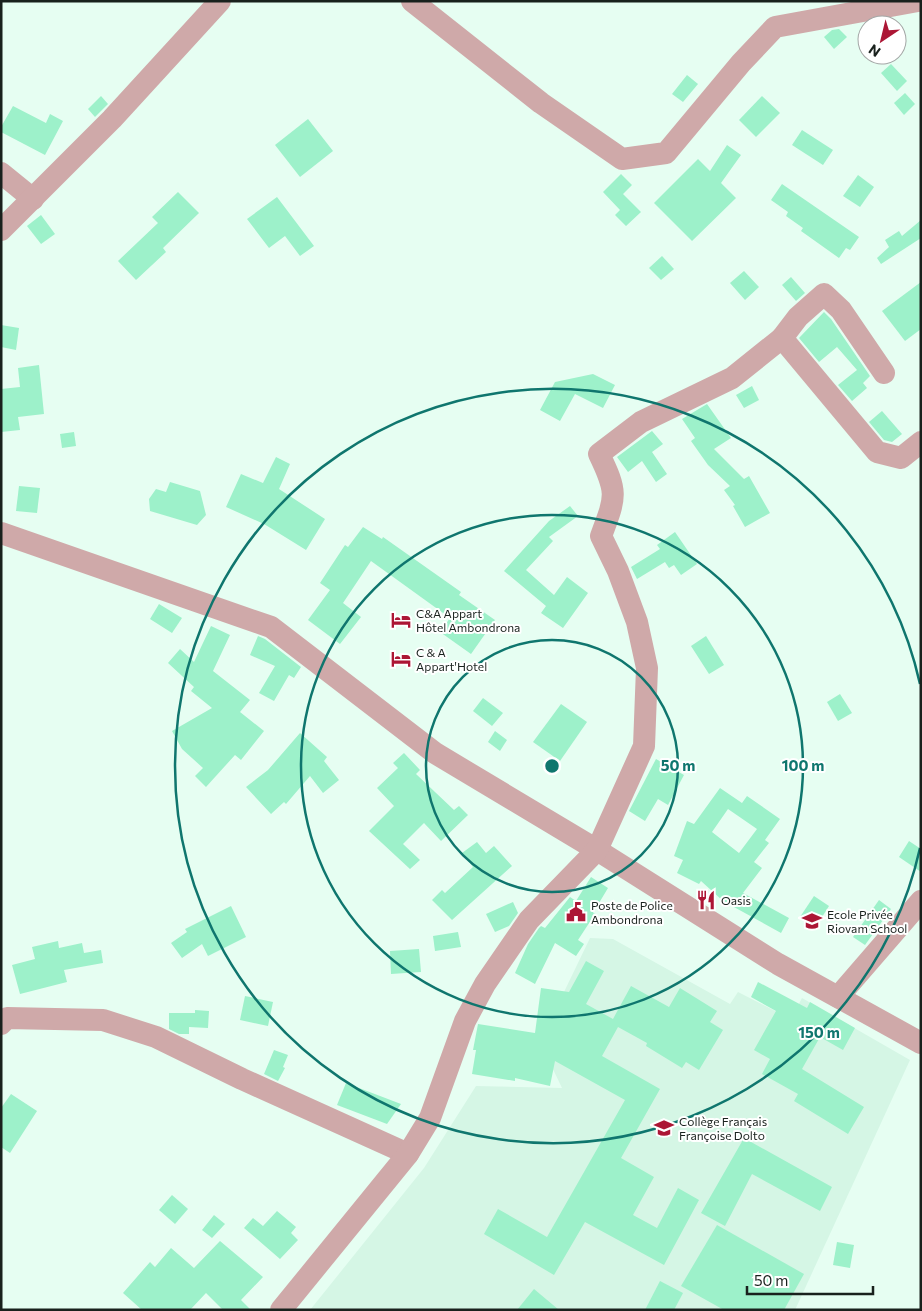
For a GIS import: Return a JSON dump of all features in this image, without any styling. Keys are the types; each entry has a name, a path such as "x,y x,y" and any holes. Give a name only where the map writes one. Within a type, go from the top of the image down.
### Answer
{"street":[{"path":"1,230 112,119 220,1"},
{"path":"412,1 541,103 622,159 666,153 740,63 774,27 918,1"},
{"path":"1,173 33,199"},
{"path":"281,1310 408,1154 430,1118 465,1021 485,984 529,920 597,850 644,746 647,668 637,622 618,571 601,536 613,504 613,481 599,454 641,422 732,378 782,338 798,317 824,294 841,310 884,372"},
{"path":"782,338 877,452 901,458 921,442"},
{"path":"1,533 271,627 435,753 597,850 778,964 921,1042"},
{"path":"838,997 921,901"},
{"path":"1,1024 7,1018 103,1020 139,1031 156,1037 242,1079 408,1154"}],"shaded area":[{"name":"Collège Français Françoise Dolto","path":"590,938 613,939 730,1004 738,992 791,1019 802,998 910,1060 795,1310 310,1310 424,1168 476,1086 562,1088 551,1065 564,992"}],"building":[{"path":"839,29 847,37 834,49 824,37 832,30"},
{"path":"892,65 907,81 897,91 881,73"},
{"path":"687,75 698,84 683,102 672,94"},
{"path":"905,93 915,104 904,115 894,103"},
{"path":"101,96 108,104 95,117 88,109"},
{"path":"762,96 780,113 756,137 739,120"},
{"path":"13,106 46,123 50,114 63,121 45,155 1,132 1,127"},
{"path":"308,119 333,151 300,177 275,145"},
{"path":"802,130 833,150 823,165 792,145"},
{"path":"727,145 741,155 721,183 736,198 692,241 654,203 698,159 710,171"},
{"path":"621,174 632,185 623,194 641,212 626,226 615,215 620,210 603,192"},
{"path":"858,175 874,187 860,207 843,196"},
{"path":"782,184 859,237 850,250 846,248 839,258 801,231 803,228 786,216 788,212 771,200"},
{"path":"178,192 199,213 163,248 166,252 136,280 118,261 158,223 152,217"},
{"path":"277,197 314,246 300,256 285,236 269,248 247,219"},
{"path":"41,215 55,234 41,244 27,226"},
{"path":"921,220 921,238 881,264 877,258 889,247 885,240 899,231 902,236"},
{"path":"662,256 674,269 661,280 649,268"},
{"path":"744,271 759,287 745,300 730,283"},
{"path":"791,277 805,293 796,301 782,285"},
{"path":"921,282 921,329 905,341 882,311"},
{"path":"824,312 831,319 870,376 863,383 867,388 852,401 838,385 857,370 837,347 819,362 799,338"},
{"path":"1,325 19,328 16,350 1,347"},
{"path":"39,365 44,414 18,417 20,430 1,432 1,389 20,387 18,368"},
{"path":"593,374 615,385 603,408 575,394 560,421 540,410 555,382"},
{"path":"752,386 759,400 744,408 736,395"},
{"path":"707,404 731,438 714,449 744,479 749,476 770,513 745,527 733,506 735,505 724,490 730,486 708,465 691,441 695,438 682,419"},
{"path":"882,411 902,434 892,442 884,440 869,422"},
{"path":"652,431 663,444 652,452 667,474 656,482 642,461 628,472 617,457"},
{"path":"74,432 76,446 62,448 60,434"},
{"path":"276,457 290,464 279,489 325,519 306,550 264,524 226,507 241,474 263,483"},
{"path":"170,482 200,491 206,515 197,525 150,511 149,499 156,489 166,492"},
{"path":"19,486 40,488 37,513 16,511"},
{"path":"570,506 578,516 549,537 553,541 526,570 554,595 567,577 588,593 563,628 541,613 546,606 504,571 549,521"},
{"path":"363,527 382,539 383,537 461,592 459,595 495,620 471,654 440,632 450,618 371,561 343,603 361,617 340,644 308,620 330,590 320,583 345,545 348,547"},
{"path":"675,532 697,564 681,575 674,565 669,568 665,562 637,579 631,567 660,549 657,545"},
{"path":"159,604 182,618 172,633 150,619"},
{"path":"211,626 230,635 213,671 250,700 240,712 264,731 241,760 235,755 206,787 195,776 203,768 182,749 172,731 212,708 191,691 194,687 168,663 180,649 194,662"},
{"path":"258,636 265,639 301,667 294,678 289,675 274,701 259,693 275,666 250,655"},
{"path":"706,636 724,665 709,674 691,646"},
{"path":"840,694 852,713 838,721 827,702"},
{"path":"483,698 503,713 492,726 473,711"},
{"path":"561,704 587,722 560,761 533,742"},
{"path":"495,731 507,740 500,751 488,742"},
{"path":"300,733 327,757 324,761 339,780 323,793 310,776 286,804 284,802 271,814 246,787 268,770"},
{"path":"404,753 420,770 416,774 454,810 459,806 468,815 441,841 424,823 403,844 420,860 410,869 369,831 394,806 377,788 398,768 393,763"},
{"path":"656,759 684,775 668,805 658,799 645,821 629,811"},
{"path":"720,788 742,803 747,796 780,819 765,840 769,843 754,862 762,868 743,893 789,918 781,933 723,901 701,881 699,884 677,873 683,860 674,856 687,821 694,824","holes":["728,809 757,829 739,853 712,832"]},
{"path":"909,841 921,849 921,872 899,857"},
{"path":"477,842 486,853 494,846 512,866 452,920 432,900 442,890 445,893 473,867 462,853"},
{"path":"591,877 608,888 593,913 595,914 578,940 584,944 576,956 555,943 535,984 515,973 528,944 539,928 541,926 545,928 570,897 576,901"},
{"path":"814,896 829,906 815,928 800,917"},
{"path":"879,900 891,909 865,945 853,937"},
{"path":"513,902 518,913 509,926 495,932 486,914"},
{"path":"231,906 246,937 208,956 202,944 182,958 171,943 187,932 185,929"},
{"path":"458,932 461,947 435,951 433,936"},
{"path":"58,941 59,948 82,943 84,953 101,950 103,963 64,970 67,982 20,994 12,965 35,959 32,947"},
{"path":"419,949 421,972 391,974 390,951"},
{"path":"586,961 604,971 586,1004 613,1019 631,986 669,1007 680,988 717,1011 710,1022 723,1030 699,1070 686,1062 682,1068 646,1046 647,1043 618,1027 602,1056 660,1089 621,1158 654,1177 633,1215 657,1228 678,1188 699,1200 664,1265 585,1222 554,1275 484,1234 498,1209 547,1237 625,1100 555,1061 550,1086 515,1078 515,1081 472,1074 476,1050 473,1050 478,1024 535,1033 541,988 569,992"},
{"path":"758,982 807,1008 810,1002 855,1028 843,1050 820,1037 802,1069 864,1107 848,1134 794,1101 798,1094 762,1074 770,1059 754,1050 776,1011 751,997"},
{"path":"245,996 273,1002 268,1026 240,1020"},
{"path":"195,1010 209,1011 208,1028 189,1027 189,1034 179,1034 169,1029 169,1013 195,1013"},
{"path":"274,1050 288,1055 283,1067 285,1068 278,1081 264,1074"},
{"path":"346,1083 401,1104 387,1124 337,1105"},
{"path":"11,1094 37,1111 10,1153 1,1147 1,1108"},
{"path":"744,1138 832,1187 820,1211 752,1174 725,1226 701,1213"},
{"path":"172,1195 188,1209 175,1224 159,1210"},
{"path":"277,1211 296,1227 291,1233 298,1240 280,1259 244,1228 253,1218 263,1226"},
{"path":"214,1215 225,1224 212,1238 202,1230"},
{"path":"717,1225 804,1274 784,1310 724,1310 681,1286"},
{"path":"220,1241 263,1277 241,1300 251,1310 223,1310 206,1293 190,1310 142,1310 123,1293 150,1262 155,1267 171,1248 194,1268"},
{"path":"837,1242 854,1245 850,1268 833,1265"},
{"path":"660,1281 683,1293 674,1310 645,1310"},
{"path":"534,1289 559,1310 517,1310"}],"place":[{"name":"C&A Appart Hôtel Ambondrona","path":"401,620"},
{"name":"C & A Appart'Hotel","path":"401,659"},
{"name":"Oasis","path":"706,900"},
{"name":"Poste de Police Ambondrona","path":"576,912"},
{"name":"Ecole Privée Riovam School","path":"812,921"},
{"name":"Collège Français Françoise Dolto","path":"664,1128"}]}
